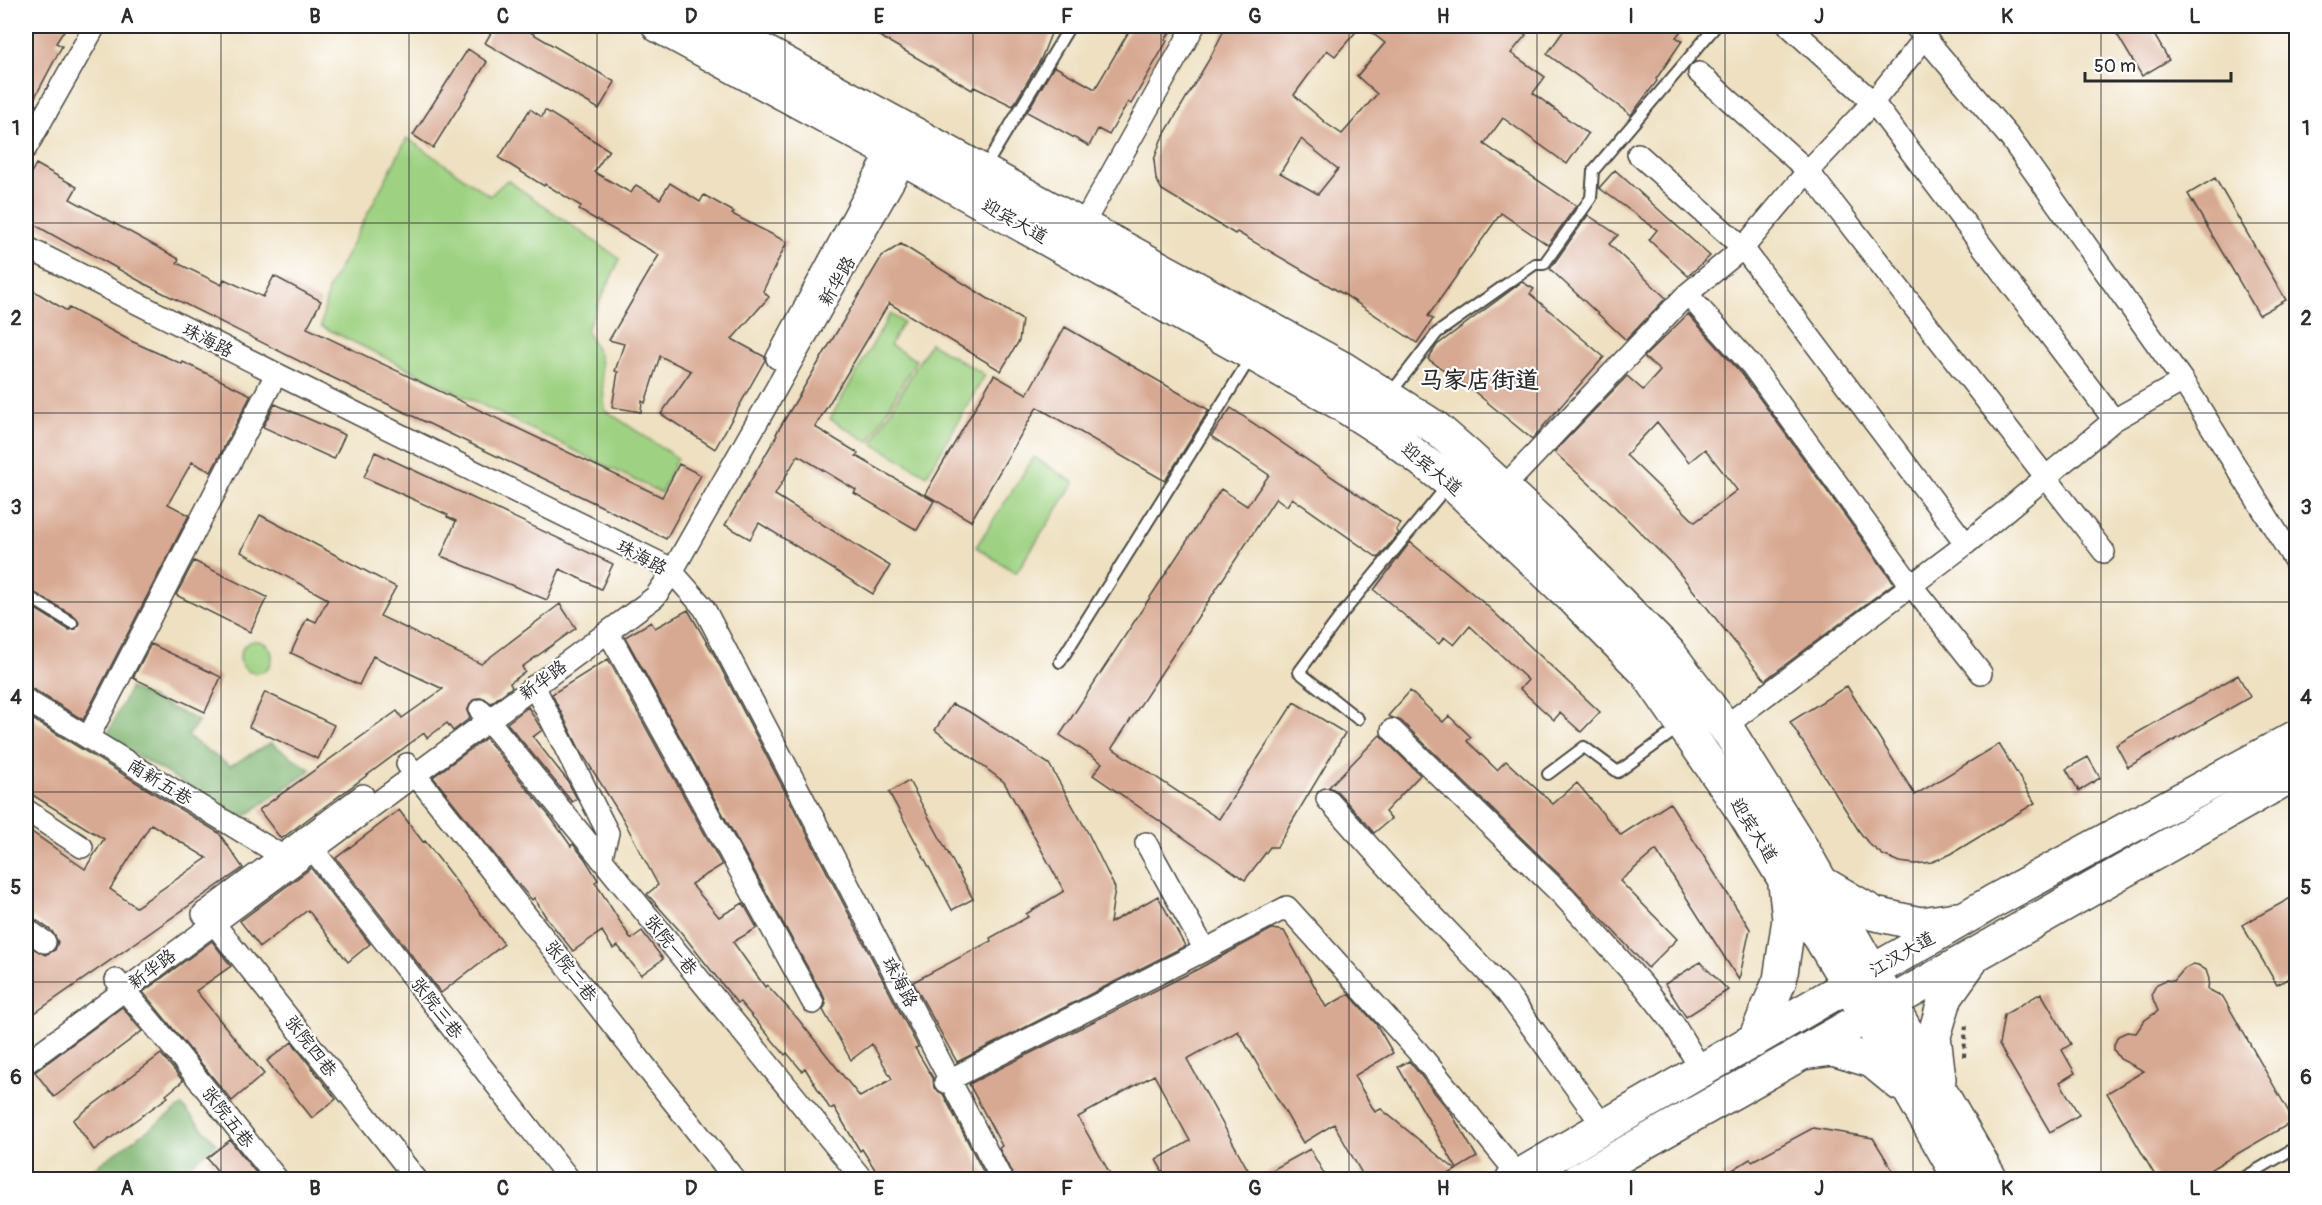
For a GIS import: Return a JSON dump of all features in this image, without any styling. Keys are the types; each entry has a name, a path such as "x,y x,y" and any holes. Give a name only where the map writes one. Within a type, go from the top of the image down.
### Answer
{"main road":[{"name":"迎宾大道","path":"659,26 898,155 1304,347 1388,396 1436,428 1540,522 1669,653 1724,727 1822,882 1861,978 1925,1091 1991,1179"},
{"name":"迎宾大道","path":"717,26 984,170 1075,237 1253,354 1363,417 1425,461 1576,601 1647,673 1744,813 1784,879 1861,978"},
{"name":"江汉大道","path":"1515,1178 1963,918 2296,737"},
{"name":"江汉大道","path":"1578,1179 2296,773"},
{"path":"1754,1041 1780,980 1789,919 1784,879"},
{"path":"1822,882 1875,914 1921,924 1963,918"},
{"path":"1801,1053 1833,1049 1872,1061 1925,1091 1934,1036 1946,996 1974,956"},
{"name":"迎宾大道","path":"1925,1091 1952,1177"}],"street":[{"path":"26,148 95,26"},
{"path":"1075,237 1194,26"},
{"path":"1789,26 1873,102 2114,420"},
{"path":"1503,488 1687,294 1743,248 1808,171 1873,102 1920,32 2010,138 2182,381 2296,563"},
{"path":"1699,73 1808,171 2104,552"},
{"path":"1638,154 1743,248 1966,544"},
{"name":"新华路","path":"482,717 534,686 655,597 667,571 898,155"},
{"name":"珠海路","path":"26,248 667,571 704,608 947,1080 995,1179"},
{"name":"珠海路","path":"26,254 273,380 667,571"},
{"path":"1687,294 1752,366 1911,585 1981,673"},
{"path":"88,738 273,380"},
{"path":"1724,727 1966,544 2114,420 2182,381"},
{"name":"新华路","path":"26,1063 120,985 482,717 649,589 667,571"},
{"path":"608,632 813,1003"},
{"path":"534,686 608,833 601,859"},
{"name":"南新五巷","path":"26,700 288,859"},
{"name":"张院一巷","path":"482,717 863,1179"},
{"name":"张院一巷","path":"482,717 855,1179"},
{"path":"1392,730 1572,905 1661,1007 1702,1071"},
{"name":"张院二巷","path":"409,770 728,1179"},
{"name":"张院二巷","path":"409,770 735,1179"},
{"path":"1327,799 1401,882 1507,993 1604,1127"},
{"path":"26,810 82,847"},
{"path":"1146,843 1205,950"},
{"name":"张院三巷","path":"309,844 570,1179"},
{"path":"947,1080 1287,907 1419,1053 1515,1178"},
{"name":"张院四巷","path":"209,917 417,1179"},
{"path":"26,928 45,942"},
{"name":"新华路","path":"26,1048 120,985"},
{"name":"张院五巷","path":"120,985 278,1179"},
{"name":"珠海路","path":"947,1080 1002,1179"}],"lane":[{"path":"984,170 1070,26"},
{"path":"1388,396 1437,333 1535,264 1544,264 1591,198 1593,171 1716,26"},
{"path":"1060,662 1253,354"},
{"path":"1358,719 1299,672 1342,614 1450,482"},
{"path":"26,595 72,623"},
{"path":"1548,774 1584,747 1618,772 1684,724"},
{"path":"2240,1179 2296,1146"}],"path":[{"path":"1964,1061 1967,1018"}],"green space":[{"path":"407,138 490,196 507,180 620,259 586,330 600,357 605,410 677,458 661,493 321,326 328,290"},
{"path":"890,314 903,322 890,345 916,360 869,442 830,419"},
{"path":"930,343 985,375 927,475 872,443"},
{"path":"1034,457 1074,483 1016,573 976,547"},
{"path":"256,641 268,645 272,657 268,669 256,673 244,669 240,657 244,645"},
{"path":"130,688 199,721 187,736 230,766 271,743 311,770 242,818 106,737"},
{"path":"182,1106 217,1144 187,1167 194,1179 78,1179"}],"building":[{"path":"26,26 67,26 56,43 62,46 26,114"},
{"path":"495,26 520,26 615,82 599,109 485,43"},
{"path":"862,26 1054,26 1041,59 1013,106 974,87 972,90"},
{"path":"1132,26 1174,26 1131,104 1128,102 1109,135 1098,129 1089,146 1027,112 1054,66 1095,89"},
{"path":"1226,26 1361,26 1335,56 1327,50 1294,95 1342,134 1377,94 1357,76 1385,43 1363,26 1514,26 1526,35 1511,53 1545,77 1533,93 1588,134 1567,164 1503,118 1484,144 1576,206 1548,245 1501,213 1428,316 1433,319 1417,343 1345,295 1237,232 1235,234 1162,190 1156,179 1154,160 1161,140 1210,58","holes":["1301,139 1338,169 1318,194 1280,173"]},
{"path":"1567,26 1685,26 1676,37 1682,41 1656,79 1657,81 1631,115 1547,54"},
{"path":"2112,26 2149,26 2169,60 2142,76"},
{"path":"468,49 487,62 433,148 413,135"},
{"path":"530,109 542,117 545,110 609,150 594,172 631,193 636,185 660,199 670,183 700,202 704,195 734,212 732,214 787,242 763,291 769,297 732,339 765,357 765,360 715,449 661,414 691,371 660,356 645,403 642,401 641,412 612,407 618,372 615,371 624,344 609,340 659,255 579,210 581,206 499,158"},
{"path":"36,164 77,187 70,199 179,259 177,263 222,285 224,279 263,297 274,276 321,301 307,328 662,497 679,464 701,475 666,539 325,374 145,284 26,220 26,182"},
{"path":"1615,170 1710,256 1688,276 1649,240 1657,230 1599,188"},
{"path":"2215,178 2286,300 2259,315 2188,194"},
{"path":"1588,215 1618,235 1609,244 1666,298 1626,340 1550,269"},
{"path":"901,244 1022,320 1019,341 1001,371 889,303 815,427 858,453 856,456 934,501 917,530 854,493 856,490 798,455 775,495 890,566 873,594 759,523 750,539 725,525 776,434 882,256"},
{"path":"1522,282 1534,289 1530,294 1604,357 1532,439 1470,388 1428,359 1437,345"},
{"path":"26,286 67,311 69,308 131,341 182,364 183,362 251,395 211,472 192,462 168,504 189,515 83,720 26,687 26,603 69,630 76,629 79,623 76,617 26,588 26,540 31,531 26,527"},
{"path":"1688,314 1742,374 1894,583 1765,680 1672,564 1613,505 1554,452 1627,376 1643,390 1660,371 1644,357","holes":["1657,422 1689,462 1705,449 1737,490 1695,522 1626,455"]},
{"path":"1065,327 1209,410 1165,481 1037,407 971,521 925,494 994,375 1027,394"},
{"path":"275,404 345,435 334,459 263,427"},
{"path":"1231,408 1401,524 1396,530 1399,533 1378,558 1292,498 1287,506 1276,498 1112,748 1219,819 1294,702 1345,733 1277,847 1270,847 1245,880 1093,775 1102,763 1060,735 1221,489 1247,506 1269,475 1211,436"},
{"path":"375,452 613,564 601,589 560,569 547,600 441,556 456,521 447,517 448,515 364,477"},
{"path":"260,515 396,587 380,616 481,664 560,604 576,628 522,667 525,672 510,683 512,687 491,703 484,698 472,701 467,711 470,718 453,731 447,723 427,738 424,733 281,839 259,810 397,711 402,718 443,689 373,656 359,685 291,653 307,618 316,622 328,599 241,552"},
{"path":"1410,542 1484,603 1600,712 1581,732 1560,713 1554,720 1520,689 1528,680 1470,626 1454,645 1444,637 1439,644 1374,590"},
{"path":"194,561 267,597 250,632 176,595"},
{"path":"688,610 713,653 918,1047 915,1048 933,1078 934,1088 943,1094 987,1179 881,1179 862,1149 860,1151 834,1107 830,1109 805,1068 802,1071 787,1053 785,1055 740,1002 737,1003 680,931 647,894 658,885 623,819 580,750 552,694 608,659 722,865 691,884 719,917 743,903 757,928 733,942 765,987 767,985 798,1019 860,1097 892,1079 872,1044 851,1060 823,1010 826,1004 824,997 625,637 651,622 655,628"},
{"path":"151,644 221,677 205,712 133,678"},
{"path":"2238,675 2250,697 2128,767 2116,745"},
{"path":"1847,686 1915,795 1999,744 2035,803 1951,854 1932,862 1915,864 1899,862 1883,855 1869,844 1859,831 1790,722"},
{"path":"1410,691 1443,722 1449,716 1471,737 1467,741 1497,770 1506,761 1553,804 1577,783 1621,835 1670,803 1750,929 1739,980 1656,850 1620,881 1677,939 1648,968 1573,888 1401,721 1388,716"},
{"path":"265,692 334,725 318,759 249,727"},
{"path":"952,704 968,711 1049,764 1088,833 1115,888 1110,923 1158,896 1185,946 957,1062 913,982 991,941 990,938 1028,917 1026,914 1064,891 1004,782 935,730"},
{"path":"528,707 542,730 533,737 567,780 577,799 572,802 507,723"},
{"path":"26,715 219,833 243,868 26,1019 26,944 45,955 55,950 58,942 52,931 26,916 26,828 85,869 104,839 26,791","holes":["151,824 207,858 136,907 110,889"]},
{"path":"1380,735 1420,775 1385,812 1391,819 1374,833 1337,791 1329,787"},
{"path":"486,738 571,846 573,844 585,859 598,880 595,882 631,939 642,931 663,959 641,975 618,946 613,949 602,931 573,951 534,898 532,900 514,879 433,777"},
{"path":"2088,757 2100,778 2079,791 2066,769"},
{"path":"909,781 973,899 952,910 889,792"},
{"path":"399,810 504,944 441,993 336,858"},
{"path":"311,868 370,944 348,962 308,910 260,947 240,921"},
{"path":"2296,895 2296,974 2277,985 2242,925"},
{"path":"1272,929 1284,931 1326,1007 1349,994 1376,1024 1393,1053 1354,1076 1375,1112 1381,1109 1456,1170 1439,1179 1365,1179 1334,1124 1303,1143 1238,1031 1187,1059 1253,1179 1167,1179 1156,1160 1190,1141 1154,1075 1078,1117 1113,1179 1015,1179 999,1148 1002,1146 969,1084 1198,969"},
{"path":"212,941 231,966 196,991 264,1074 232,1101 143,992"},
{"path":"1700,962 1728,990 1686,1017 1665,984"},
{"path":"2193,964 2206,970 2209,979 2208,989 2223,997 2294,1121 2194,1179 2157,1179 2107,1093 2144,1071 2120,1059 2114,1050 2114,1045 2118,1036 2127,1032 2136,1033 2145,1020 2158,1011 2152,993 2157,984 2166,980 2174,981 2184,969"},
{"path":"2041,993 2071,1044 2062,1050 2075,1073 2060,1082 2079,1115 2050,1132 1999,1045 2004,1015"},
{"path":"122,1007 142,1031 54,1097 35,1072"},
{"path":"292,1042 336,1099 312,1118 267,1061"},
{"path":"161,1054 183,1081 166,1095 168,1097 94,1150 73,1120"},
{"path":"1409,1061 1451,1113 1477,1157 1457,1169 1398,1067"},
{"path":"1813,1128 1873,1138 1898,1179 1834,1179 1829,1176 1823,1179 1718,1179 1750,1159 1752,1161"},
{"path":"230,1140 261,1179 224,1179 207,1158"},
{"path":"1310,1149 1327,1179 1256,1179"}],"district":[{"name":"马家店街道","path":"1479,380"}]}
